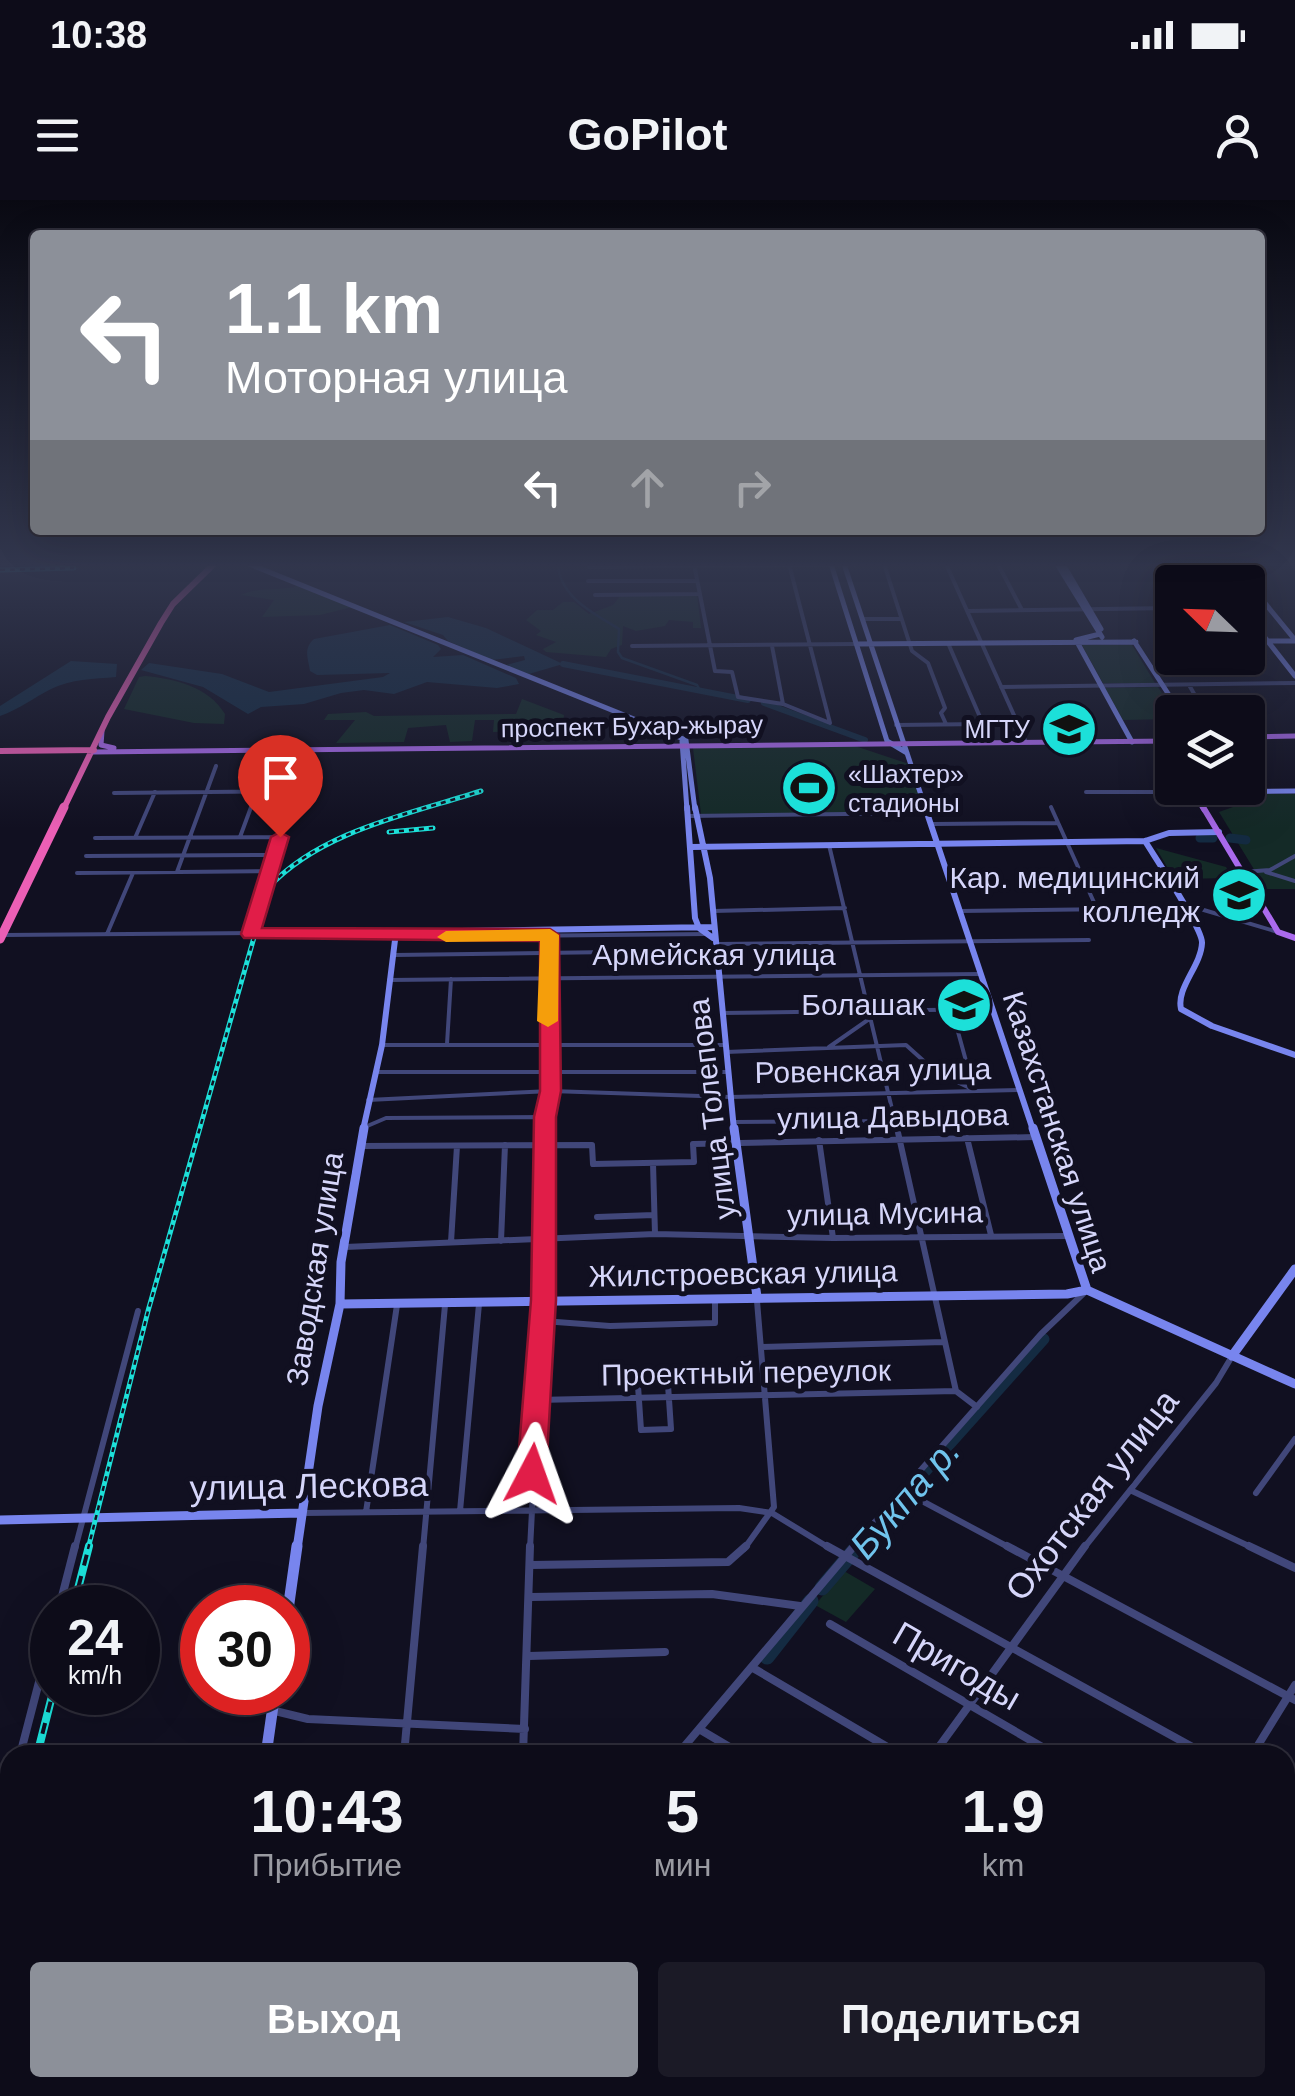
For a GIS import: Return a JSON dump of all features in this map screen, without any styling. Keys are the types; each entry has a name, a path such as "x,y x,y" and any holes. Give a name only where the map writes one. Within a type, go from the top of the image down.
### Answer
{"highway":[{"path":"1,937 102,731 146,652"},
{"path":"62,751 86,745 102,731"},
{"path":"62,751 83,758 84,768"},
{"path":"0,752 93,751"}],"main road":[{"path":"102,731 101,745 122,751"},
{"path":"1265,738 1295,738"},
{"name":"проспект Бухар-жырау","path":"93,751 1155,740"},
{"path":"84,768 96,757 122,751"},
{"path":"1202,805 1278,932 1295,938"}],"street":[{"path":"464,652 684,743"},
{"path":"711,652 716,671 732,672 738,697 783,704 830,723 814,652"},
{"path":"773,652 783,704"},
{"path":"859,652 889,742 910,756"},
{"name":"Казахстанская улица","path":"686,1745 724,1696 753,1668 800,1606 1053,1319 1087,1290 1066,1236 930,813 873,652"},
{"path":"914,652 928,662 945,708 941,713 946,724"},
{"path":"896,726 983,724 952,652"},
{"path":"985,652 1026,741"},
{"path":"1083,652 1131,740"},
{"path":"1142,652 1169,695"},
{"path":"1276,652 1295,680"},
{"path":"1001,687 1295,680"},
{"path":"1189,685 1195,695"},
{"name":"улица Толепова","path":"684,743 692,816 691,847 718,977 757,1298 767,1396 772,1512"},
{"path":"250,934 305,748"},
{"path":"177,872 216,766"},
{"path":"240,837 257,791"},
{"path":"114,792 294,791"},
{"path":"1086,792 1155,791"},
{"path":"1265,791 1295,791"},
{"path":"135,838 155,792"},
{"path":"1051,807 1097,909"},
{"path":"692,816 930,813"},
{"name":"улица Толепова","path":"692,816 704,847 713,911 709,934"},
{"path":"933,824 1058,823"},
{"path":"691,847 1145,841 1170,833 1219,832"},
{"path":"95,838 280,837"},
{"path":"1145,841 1188,908 1204,944 1178,1001 1181,1009 1212,1026 1295,1056"},
{"path":"829,845 864,977 876,1046 956,1391 977,1407"},
{"path":"86,856 275,854"},
{"path":"1263,872 1295,856"},
{"path":"77,873 269,871"},
{"path":"107,934 134,872"},
{"path":"1242,872 1263,872 1295,881"},
{"path":"713,911 845,908"},
{"path":"960,911 1188,908 1278,932"},
{"path":"1,937 709,934"},
{"path":"395,935 709,934 852,942 1088,940"},
{"name":"Заводская улица","path":"292,1585 318,1406 340,1304 344,1247 363,1128 382,1045 395,935"},
{"path":"523,1745 531,1597 529,1510 544,1300 550,935"},
{"path":"391,955 681,952"},
{"name":"Армейская улица","path":"387,980 982,974"},
{"path":"447,1044 451,979"},
{"path":"722,1013 993,1009"},
{"path":"952,1010 974,1090"},
{"path":"822,1051 840,1042 871,1013"},
{"path":"382,1045 548,1043 822,1051 906,1046 936,1072 974,1090"},
{"path":"376,1072 728,1072"},
{"name":"Ровенская улица","path":"368,1100 550,1091 730,1097 1019,1090"},
{"path":"366,1113 386,1118 545,1117"},
{"path":"363,1128 386,1118"},
{"name":"Ровенская улица","path":"735,1122 895,1120"},
{"path":"968,1138 991,1236"},
{"name":"улица Давыдова","path":"360,1146 592,1146 593,1164 652,1164 694,1162 693,1144 1035,1138"},
{"path":"818,1140 833,1238"},
{"path":"501,1241 505,1145"},
{"path":"451,1242 458,1146"},
{"path":"652,1164 655,1234"},
{"path":"597,1216 654,1215"},
{"name":"улица Мусина","path":"344,1247 655,1234 750,1238 1066,1236"},
{"name":"Охотская улица","path":"941,1745 1061,1578 1216,1383 1295,1269"},
{"path":"1087,1290 1295,1384"},
{"name":"Жилстроевская улица","path":"340,1304 1067,1294 1087,1290"},
{"path":"542,1321 610,1326 715,1323 715,1298"},
{"path":"460,1511 479,1301"},
{"path":"366,1512 398,1302"},
{"path":"405,1745 446,1302"},
{"path":"65,1585 138,1311"},
{"path":"761,1347 944,1342"},
{"path":"667,1370 669,1398 672,1429 641,1430 638,1371 667,1370"},
{"name":"Проектный переулок","path":"537,1400 956,1391"},
{"path":"1256,1493 1295,1439"},
{"path":"1286,1452 1295,1456"},
{"path":"1130,1490 1295,1568"},
{"path":"910,1494 1292,1698"},
{"name":"улица Лескова","path":"0,1520 529,1510 739,1508 772,1512 846,1558 1189,1745"},
{"path":"531,1566 728,1562 735,1559 772,1512"},
{"path":"531,1597 712,1594 739,1602 778,1601 800,1606"},
{"name":"Пригоды","path":"830,1624 1038,1745"},
{"path":"529,1656 665,1652"},
{"path":"753,1668 884,1745"},
{"path":"1259,1745 1292,1698 1295,1684"},
{"path":"23,1745 30,1715"},
{"path":"267,1745 271,1715"},
{"path":"292,1715 308,1719 525,1729"},
{"path":"700,1729 726,1745"}],"green space":[{"path":"552,652 609,652 606,657"},
{"path":"1086,652 1137,652 1155,683 1103,683"},
{"path":"139,677 200,690 218,704 225,714 224,724 194,723 124,709"},
{"path":"1158,687 1163,695 1155,695 1155,719 1123,720 1105,688"},
{"path":"522,699 564,715 562,730 493,732 494,720 475,720 472,741 450,742 446,725 408,728 404,742 336,743 355,720 324,720 328,714 366,712 374,716 516,714"},
{"name":"«Шахтер» стадионы","path":"852,745 912,765 927,812 701,814 693,748"},
{"path":"1265,794 1295,794 1295,889 1266,889 1219,812 1265,805"},
{"path":"1156,848 1226,867 1233,878 1174,879"},
{"path":"844,1571 875,1589 846,1622 815,1605"}],"water":[{"path":"307,652 463,655 516,678 519,684 497,688 427,682 394,694 364,690 341,693 304,704 261,707 248,714 203,687 141,670 149,663 222,674 269,692 390,673 317,675 310,671"},
{"path":"475,652 538,652 563,664 529,674 506,665 525,660 524,656 492,660"},
{"path":"71,661 117,664 116,677 59,686 0,716 0,706"}],"waterway":[{"path":"618,652 622,658 697,685 701,692"},
{"path":"563,664 748,700"},
{"path":"764,703 865,740"},
{"path":"1200,838 1213,838"},
{"path":"1230,838 1246,840"},
{"name":"Букпа р.","path":"856,1549 1044,1339"},
{"name":"Букпа р.","path":"822,1588 858,1546"},
{"name":"Букпа р.","path":"767,1657 811,1601"}],"railway":[{"path":"88,1549 148,1311 268,888 289,868 340,838 481,791"},
{"path":"389,832 433,828"},
{"path":"79,1585 89,1546"},
{"path":"40,1745 47,1715"}],"slow traffic":[{"path":"446,937 550,935 548,1021"}],"place":[{"name":"МГТУ","path":"1069,729"},
{"name":"«Шахтер» стадионы","path":"809,788"},
{"name":"Кар. медицинский колледж","path":"1239,895"},
{"name":"Болашак","path":"964,1005"}],"route":[{"path":"280,837 250,934 550,935 544,1300 532,1474"}]}
